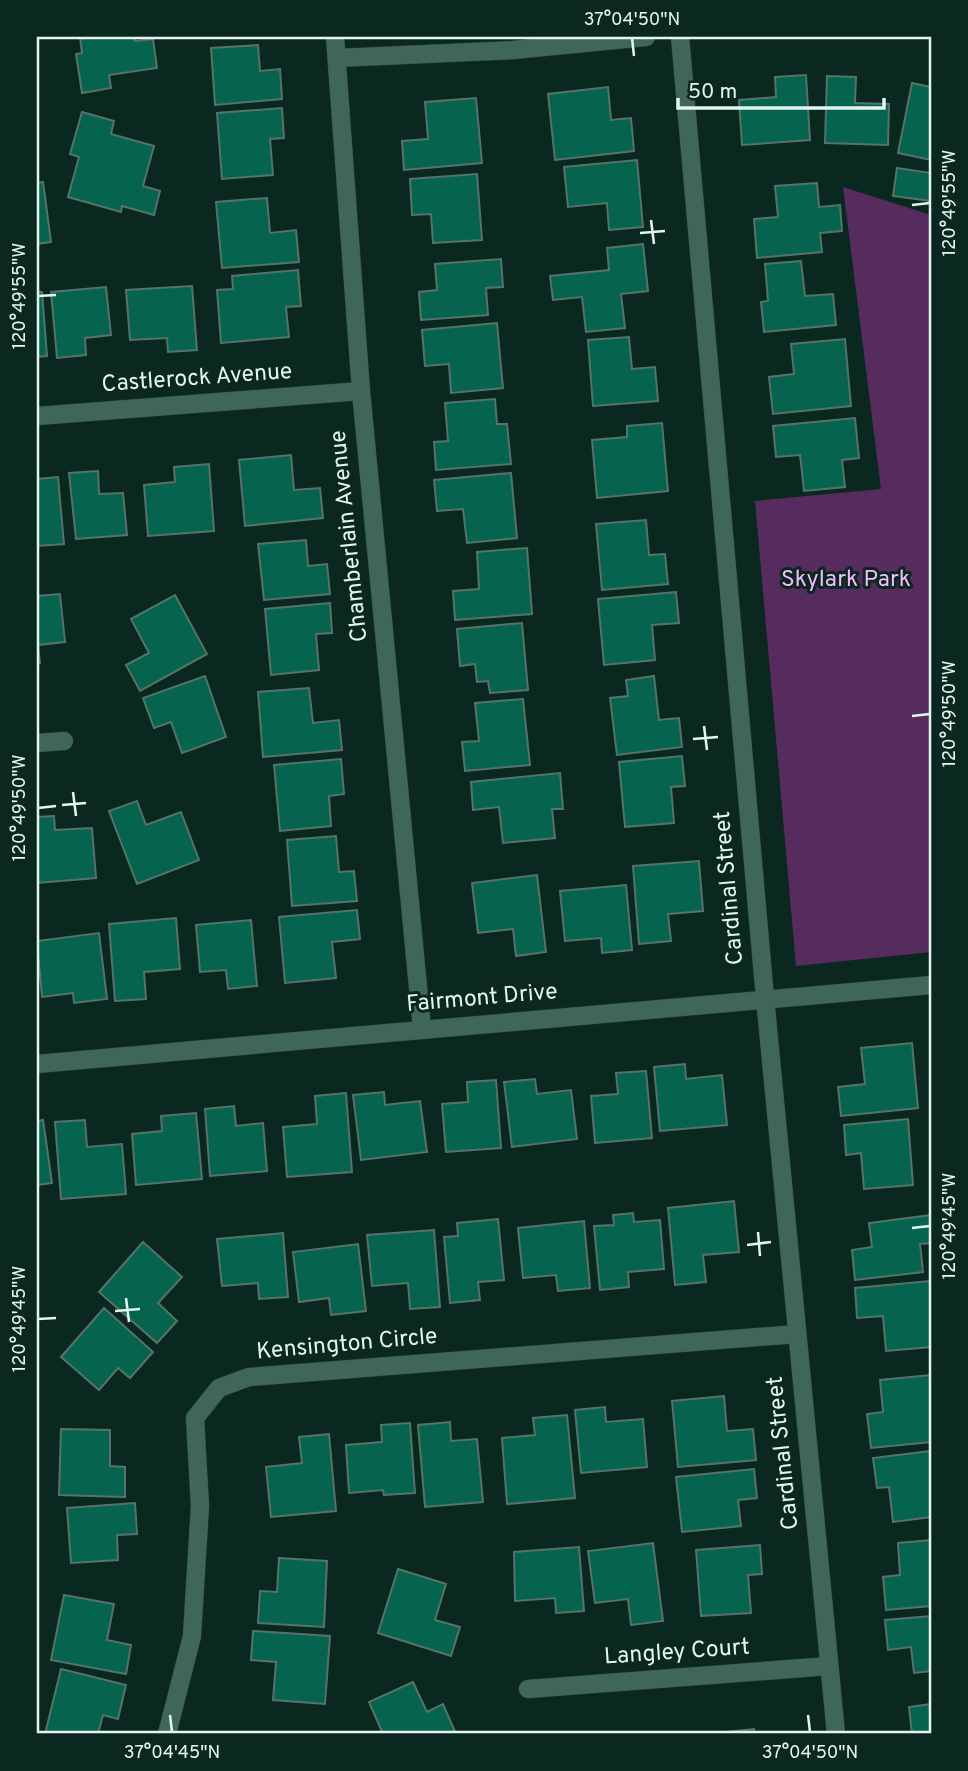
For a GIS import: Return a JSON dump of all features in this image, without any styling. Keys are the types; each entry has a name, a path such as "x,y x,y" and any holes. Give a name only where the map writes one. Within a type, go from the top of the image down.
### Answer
{"street":[{"name":"Chamberlain Avenue","path":"335,37 360,391 422,1029"},
{"path":"337,58 513,50 646,37"},
{"name":"Cardinal Street","path":"680,37 765,999 836,1734"},
{"name":"Castlerock Avenue","path":"37,416 360,391"},
{"path":"37,743 64,741"},
{"name":"Fairmont Drive","path":"37,1064 931,985"},
{"name":"Kensington Circle","path":"167,1734 192,1636 200,1506 195,1418 219,1388 250,1377 797,1334"},
{"name":"Langley Court","path":"528,1689 829,1666"}],"green space":[{"name":"Skylark Park","path":"843,187 931,215 931,952 796,966 755,501 881,489"}],"building":[{"path":"80,37 135,37 135,41 153,39 157,68 109,75 111,88 82,93 76,54 82,53"},
{"path":"258,45 260,71 280,69 282,99 215,105 211,48"},
{"path":"806,75 810,140 742,145 739,100 776,97 775,77"},
{"path":"827,76 856,77 855,103 889,104 888,145 825,143"},
{"path":"912,83 931,87 931,160 898,153"},
{"path":"608,87 611,120 631,118 634,151 555,160 548,94"},
{"path":"476,98 482,163 404,170 402,141 428,139 425,102"},
{"path":"282,108 284,138 270,139 273,175 222,179 217,113"},
{"path":"82,112 114,121 111,134 154,146 143,186 160,191 154,215 122,206 121,212 68,197 79,157 70,154"},
{"path":"637,160 643,227 609,230 607,203 568,207 564,167"},
{"path":"897,168 931,173 931,201 893,196"},
{"path":"477,174 482,240 433,243 431,214 412,215 410,179"},
{"path":"43,182 51,242 37,244 37,183"},
{"path":"817,183 819,207 840,205 842,231 820,233 822,252 757,258 754,219 778,217 775,186"},
{"path":"267,198 270,233 296,230 299,262 222,268 216,202"},
{"path":"643,244 648,291 621,294 625,328 586,332 582,297 553,300 550,276 609,270 607,248"},
{"path":"501,259 503,287 486,288 488,315 421,320 419,292 437,290 435,264"},
{"path":"801,261 805,296 833,294 836,325 764,332 761,302 768,301 765,264"},
{"path":"298,270 301,306 286,307 289,337 221,343 217,290 233,289 232,276"},
{"path":"192,286 197,350 168,352 167,338 130,340 126,290"},
{"path":"106,287 111,335 85,338 86,355 57,358 51,292"},
{"path":"37,292 42,292 47,356 37,357"},
{"path":"497,323 503,388 451,393 449,364 425,366 422,330"},
{"path":"629,337 632,369 655,367 658,401 593,406 588,340"},
{"path":"845,339 851,406 773,414 769,377 794,374 791,344"},
{"path":"495,399 497,424 507,424 511,464 436,470 434,442 448,441 445,403"},
{"path":"855,418 859,458 842,460 845,487 804,491 800,455 776,457 773,426"},
{"path":"662,423 668,491 597,498 592,440 627,437 627,426"},
{"path":"291,455 294,490 320,488 323,518 245,526 239,460"},
{"path":"209,464 214,531 148,536 144,485 175,482 174,467"},
{"path":"98,471 99,494 123,493 127,535 76,539 69,473"},
{"path":"511,473 517,538 467,543 463,509 437,511 434,480"},
{"path":"58,477 64,544 37,546 37,479"},
{"path":"646,520 649,555 665,554 668,584 602,590 596,524"},
{"path":"306,540 308,566 327,564 330,594 264,600 258,544"},
{"path":"527,548 532,614 455,620 453,591 479,589 477,552"},
{"path":"676,592 679,623 652,625 655,660 604,665 598,599"},
{"path":"60,594 65,642 38,645 40,663 37,664 37,596"},
{"path":"175,595 207,654 140,691 126,665 149,653 131,619"},
{"path":"330,603 332,633 316,634 319,670 271,675 265,609"},
{"path":"522,623 528,690 490,693 488,681 477,682 475,664 460,666 457,629"},
{"path":"205,676 226,737 182,753 171,722 154,728 143,698"},
{"path":"654,676 659,720 679,718 682,747 617,755 610,698 628,696 626,680"},
{"path":"309,688 313,723 339,720 342,750 263,757 258,692"},
{"path":"523,699 530,765 465,771 462,742 479,741 475,703"},
{"path":"682,756 685,786 671,787 674,823 625,827 619,762"},
{"path":"341,759 344,794 329,796 331,826 280,831 274,765"},
{"path":"560,773 563,809 552,809 555,838 503,843 499,807 473,810 471,782"},
{"path":"137,801 146,825 181,812 199,860 137,884 109,811"},
{"path":"54,816 55,830 92,828 96,878 37,883 37,817"},
{"path":"336,836 339,872 354,871 357,901 292,906 287,840"},
{"path":"699,861 703,911 668,914 671,941 639,944 633,866"},
{"path":"537,875 546,952 516,956 513,929 478,933 472,883"},
{"path":"626,885 632,950 602,953 601,938 565,941 560,891"},
{"path":"357,910 360,939 332,942 336,978 285,983 279,917"},
{"path":"176,918 180,969 144,972 146,999 115,1001 109,924"},
{"path":"251,920 257,986 228,989 226,970 200,972 196,925"},
{"path":"99,933 107,999 74,1003 73,993 42,997 37,941"},
{"path":"912,1043 918,1108 841,1116 838,1087 865,1084 861,1048"},
{"path":"685,1064 686,1079 722,1075 727,1125 660,1131 654,1067"},
{"path":"646,1071 652,1138 595,1143 591,1096 618,1094 616,1073"},
{"path":"535,1079 537,1094 571,1090 577,1139 512,1147 504,1082"},
{"path":"496,1080 501,1148 446,1152 442,1104 468,1102 467,1082"},
{"path":"384,1092 385,1105 420,1101 427,1152 361,1160 353,1095"},
{"path":"346,1093 352,1172 287,1177 283,1127 317,1124 315,1096"},
{"path":"234,1106 236,1126 263,1123 267,1171 210,1176 205,1109"},
{"path":"196,1113 202,1179 136,1185 132,1134 162,1131 161,1116"},
{"path":"908,1119 913,1185 864,1189 861,1153 846,1155 844,1125"},
{"path":"43,1120 52,1183 37,1185 37,1121"},
{"path":"85,1120 87,1147 122,1144 126,1194 61,1199 55,1122"},
{"path":"734,1201 739,1252 703,1255 706,1282 675,1285 668,1208"},
{"path":"633,1213 634,1222 660,1220 664,1269 628,1272 629,1287 600,1290 594,1226 614,1225 613,1215"},
{"path":"931,1215 931,1243 920,1244 923,1272 855,1280 852,1250 872,1247 869,1223"},
{"path":"498,1219 504,1280 478,1282 480,1300 450,1303 444,1237 458,1236 457,1223"},
{"path":"584,1221 590,1288 558,1291 556,1275 523,1278 518,1228"},
{"path":"434,1230 440,1307 410,1309 408,1283 372,1286 367,1235"},
{"path":"283,1233 288,1297 259,1299 258,1283 222,1286 217,1239"},
{"path":"143,1242 182,1277 158,1303 177,1321 157,1343 99,1292"},
{"path":"358,1244 366,1311 331,1315 329,1298 299,1302 293,1252"},
{"path":"930,1281 931,1347 886,1351 883,1316 857,1318 855,1288"},
{"path":"104,1308 153,1352 130,1378 118,1368 99,1390 61,1357"},
{"path":"931,1375 931,1442 871,1448 867,1414 883,1412 880,1380"},
{"path":"724,1396 727,1431 753,1429 756,1460 678,1467 672,1401"},
{"path":"605,1407 606,1422 643,1419 647,1467 581,1473 575,1410"},
{"path":"567,1415 575,1498 507,1504 502,1438 535,1435 533,1418"},
{"path":"450,1422 451,1441 477,1439 483,1502 425,1507 418,1425"},
{"path":"410,1423 415,1493 384,1495 383,1490 349,1493 346,1445 382,1442 381,1425"},
{"path":"61,1429 110,1430 110,1466 125,1467 125,1497 59,1495"},
{"path":"329,1434 336,1511 271,1517 266,1467 302,1463 299,1437"},
{"path":"931,1451 931,1517 893,1522 889,1487 877,1488 873,1458"},
{"path":"754,1469 757,1498 738,1500 741,1526 682,1532 676,1477"},
{"path":"135,1503 137,1534 117,1535 118,1560 71,1563 67,1508"},
{"path":"931,1540 931,1606 886,1610 883,1577 900,1575 898,1543"},
{"path":"653,1543 663,1621 631,1625 628,1599 595,1603 588,1551"},
{"path":"760,1545 762,1574 748,1575 751,1613 701,1616 696,1550"},
{"path":"579,1547 584,1611 556,1613 555,1598 515,1601 514,1552"},
{"path":"279,1558 327,1561 324,1627 258,1623 260,1591 277,1592"},
{"path":"398,1569 446,1584 435,1620 460,1627 451,1656 378,1633"},
{"path":"64,1595 114,1604 107,1640 131,1645 126,1674 51,1660"},
{"path":"931,1616 931,1671 914,1673 911,1647 888,1650 885,1620"},
{"path":"253,1631 330,1636 325,1704 273,1700 276,1662 251,1660"},
{"path":"61,1669 126,1685 118,1719 103,1715 98,1734 45,1734"},
{"path":"413,1682 427,1712 443,1704 456,1734 383,1734 369,1702"},
{"path":"931,1704 931,1734 912,1734 909,1707"},
{"path":"754,1729 754,1734 704,1734"}]}
